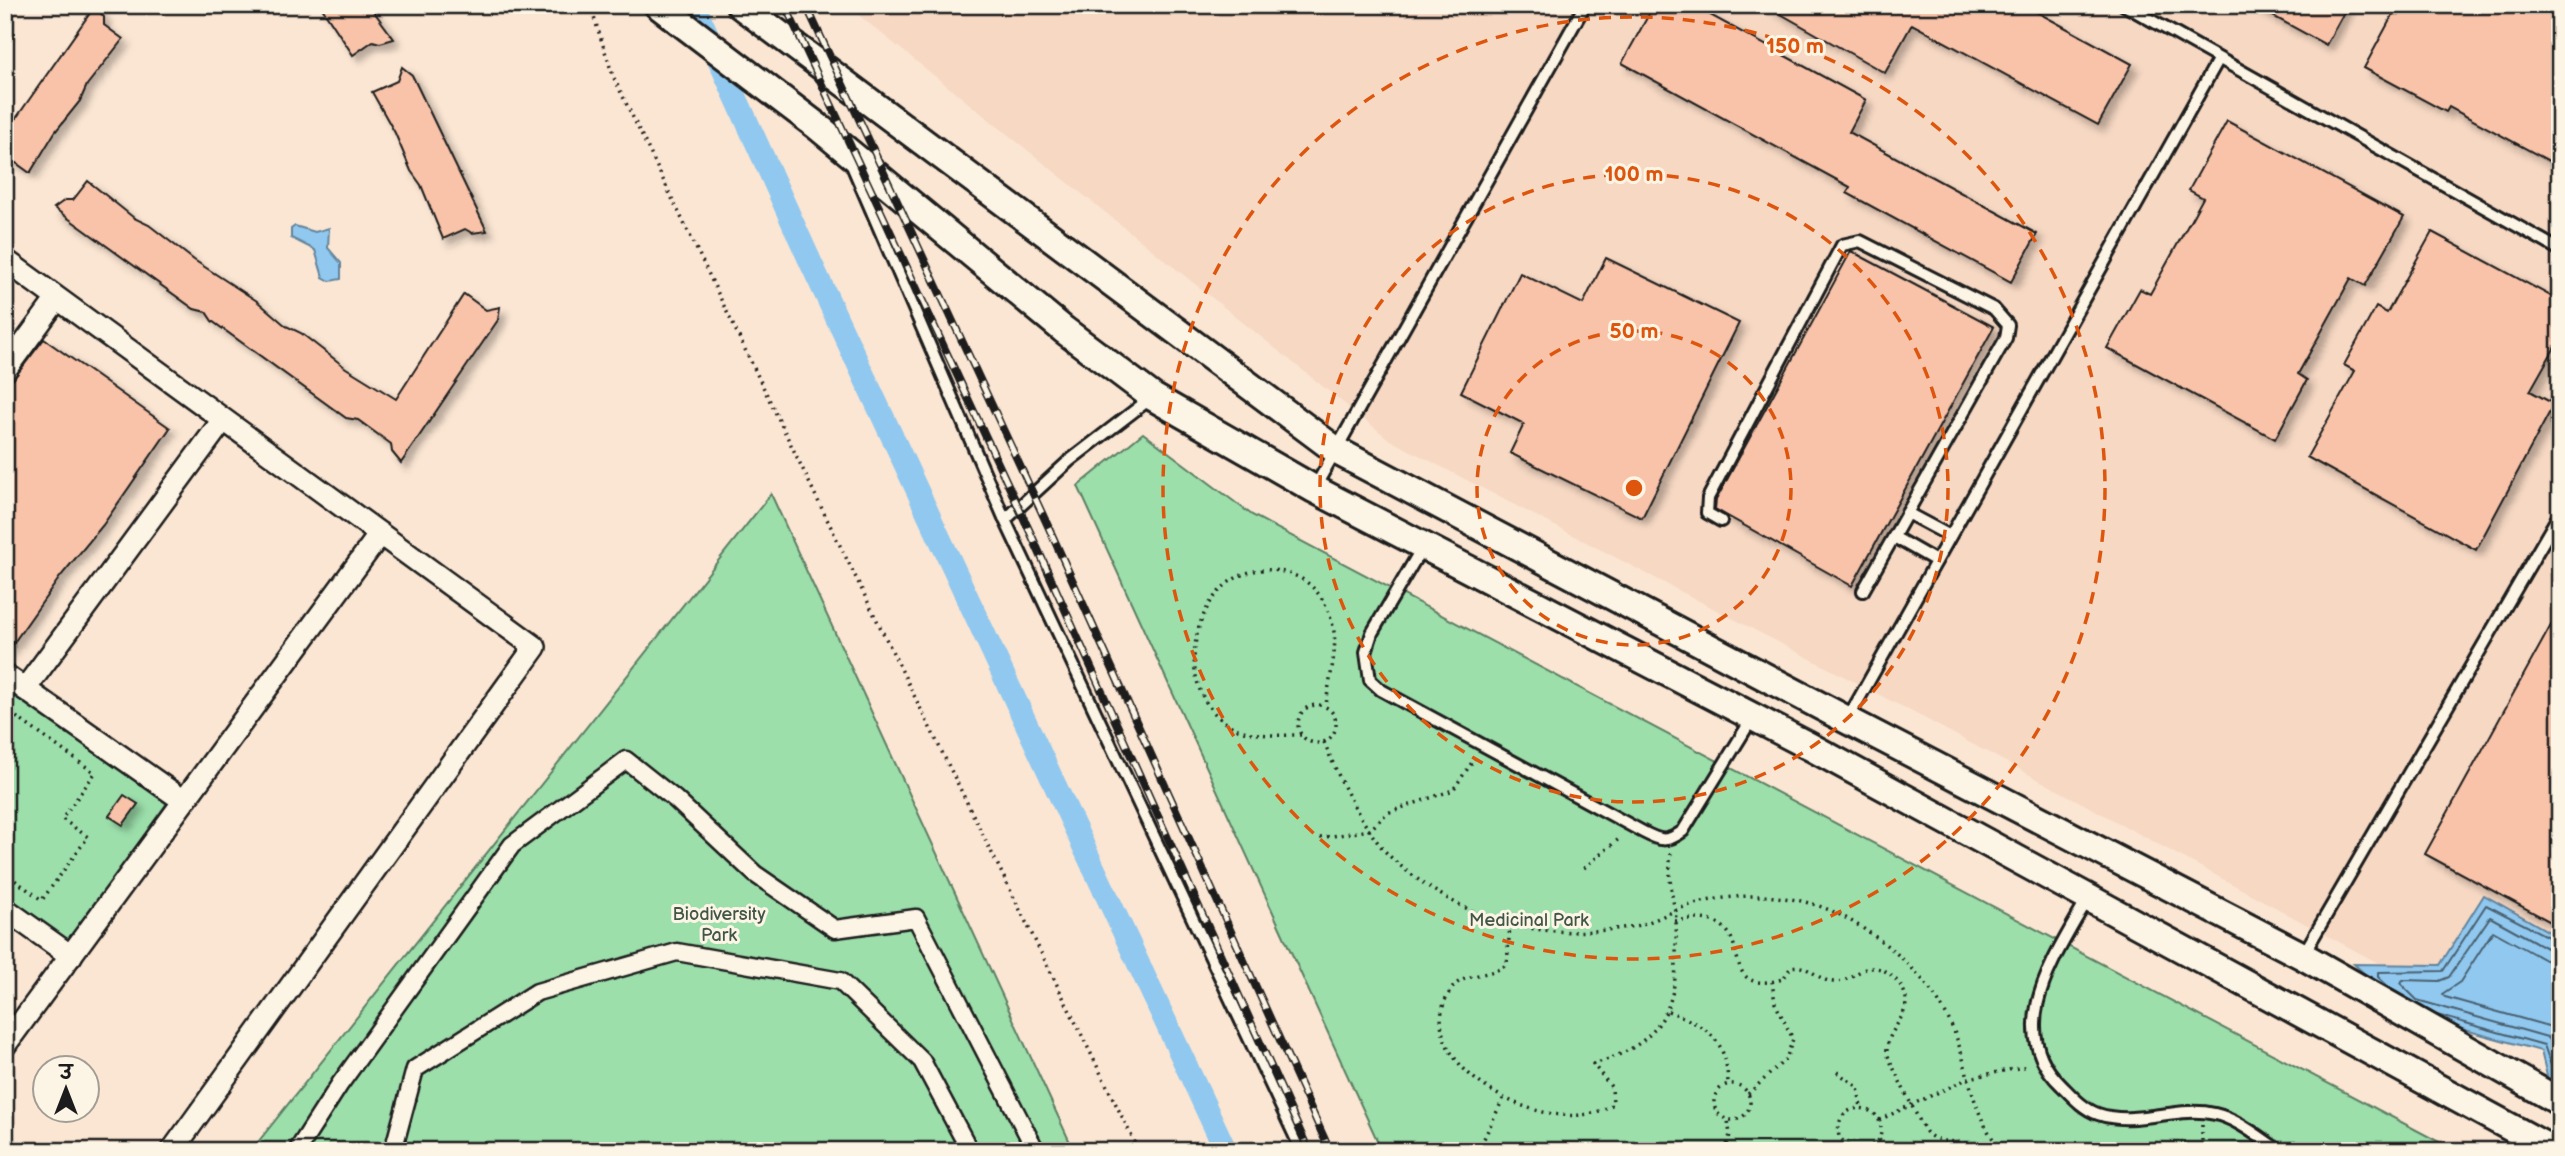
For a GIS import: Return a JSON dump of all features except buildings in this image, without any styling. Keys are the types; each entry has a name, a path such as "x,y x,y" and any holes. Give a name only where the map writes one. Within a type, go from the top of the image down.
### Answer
{"street":[{"path":"658,5 817,126 1064,330 1153,397 1314,489 1753,717 2554,1151"},
{"path":"740,5 770,21 1337,451 1847,720 2303,956 2560,1102"},
{"path":"5,260 535,647 172,1151"},
{"path":"5,370 57,299"},
{"path":"26,689 223,420"},
{"path":"5,1045 380,534"},
{"path":"5,675 184,801"},
{"path":"296,1151 340,1084 512,845 626,761 676,799 755,874 835,929 916,918 1036,1151"},
{"path":"5,909 71,956"},
{"path":"393,1151 415,1069 537,992 677,952 840,981 922,1061 970,1151"}],"lane":[{"path":"1314,489 1585,5"},
{"path":"2124,5 2560,250"},
{"path":"1847,720 2218,60"},
{"path":"845,149 1005,520 1302,1151"},
{"path":"1721,521 1707,513 1708,498 1842,245 1853,240 1860,241 1994,309 2008,325 2006,338 1863,592"},
{"path":"1005,520 1069,461 1153,397"},
{"path":"1907,513 1950,537"},
{"path":"2303,956 2560,513"},
{"path":"1894,537 1936,561"},
{"path":"1423,546 1372,633 1366,652 1370,680 1381,690 1633,827 1661,841 1672,839 1683,831 1753,717"},
{"path":"2088,898 2044,978 2037,1000 2033,1022 2034,1043 2042,1063 2081,1105 2099,1115 2128,1118 2202,1113 2231,1120 2280,1151"}],"path":[{"path":"590,5 619,89 1139,1151"},
{"path":"1301,735 1297,723 1302,711 1313,704 1326,706 1335,716 1336,728 1324,742 1311,742 1301,735 1263,734 1235,728 1212,712 1195,682 1197,639 1205,610 1216,593 1232,577 1256,569 1281,569 1304,580 1321,594 1334,632 1326,706"},
{"path":"5,709 95,773 62,819 88,837 42,900 5,873"},
{"path":"1324,742 1342,784 1370,830 1394,860 1440,895 1472,912 1510,925 1542,930 1583,931 1637,925 1726,897 1769,895 1841,915 1879,938 1908,962 1935,995 1953,1029 1980,1116 2003,1151"},
{"path":"1320,838 1370,830 1387,813 1453,790 1484,746"},
{"path":"1584,868 1633,827"},
{"path":"1510,925 1507,964 1491,973 1458,981 1443,1006 1443,1037 1464,1071 1503,1098 1548,1115 1586,1116 1603,1111 1613,1104 1612,1088 1593,1064 1616,1058 1636,1046 1661,1022 1668,1010 1677,975 1675,911 1669,883 1672,839"},
{"path":"1675,921 1699,917 1720,921 1730,931 1737,965 1745,976 1772,982 1783,979 1791,967 1799,965 1834,982 1848,979 1863,969 1877,967 1889,973 1905,995 1905,1010 1902,1020 1891,1034 1888,1059 1913,1102 1921,1125 1929,1136 1941,1141 1970,1142 1986,1151"},
{"path":"1748,1094 1787,1059 1793,1039 1775,1003 1772,982"},
{"path":"1668,1010 1711,1032 1722,1047 1728,1064 1728,1085"},
{"path":"1879,1120 1969,1078 2042,1063"},
{"path":"1837,1072 1858,1087 1861,1108"},
{"path":"1728,1085 1740,1086 1748,1094 1750,1105 1745,1115 1728,1120 1718,1114 1714,1103 1718,1091 1728,1085"},
{"path":"1478,1151 1503,1098"},
{"path":"1853,1151 1839,1138 1838,1123 1847,1111 1861,1108 1869,1110 1879,1120 1879,1140"},
{"path":"2202,1113 2202,1151"},
{"path":"1725,1151 1730,1135 1728,1120"},
{"path":"1865,1151 1879,1140"},
{"path":"1879,1140 1896,1151"}],"shaded area":[{"path":"846,5 2560,5 2560,1061 1926,719 1390,440"}],"green space":[{"name":"Medicinal Park","path":"1143,433 1252,515 2456,1151 1382,1151 1078,486"},
{"name":"Biodiversity Park","path":"771,494 1074,1151 251,1151"},
{"path":"5,685 169,800 69,941 5,897"}],"water":[{"path":"295,226 315,232 329,228 328,248 341,263 341,279 330,281 323,277 315,250 291,238 291,229"},
{"path":"2484,895 2560,938 2560,1085 2548,1080 2541,1051 2408,1014 2354,964 2440,965"}],"waterway":[{"path":"694,5 811,263 1226,1151"}],"railway":[{"path":"785,5 1031,534 1309,1151"},
{"path":"806,5 1048,526 1330,1151"}]}
